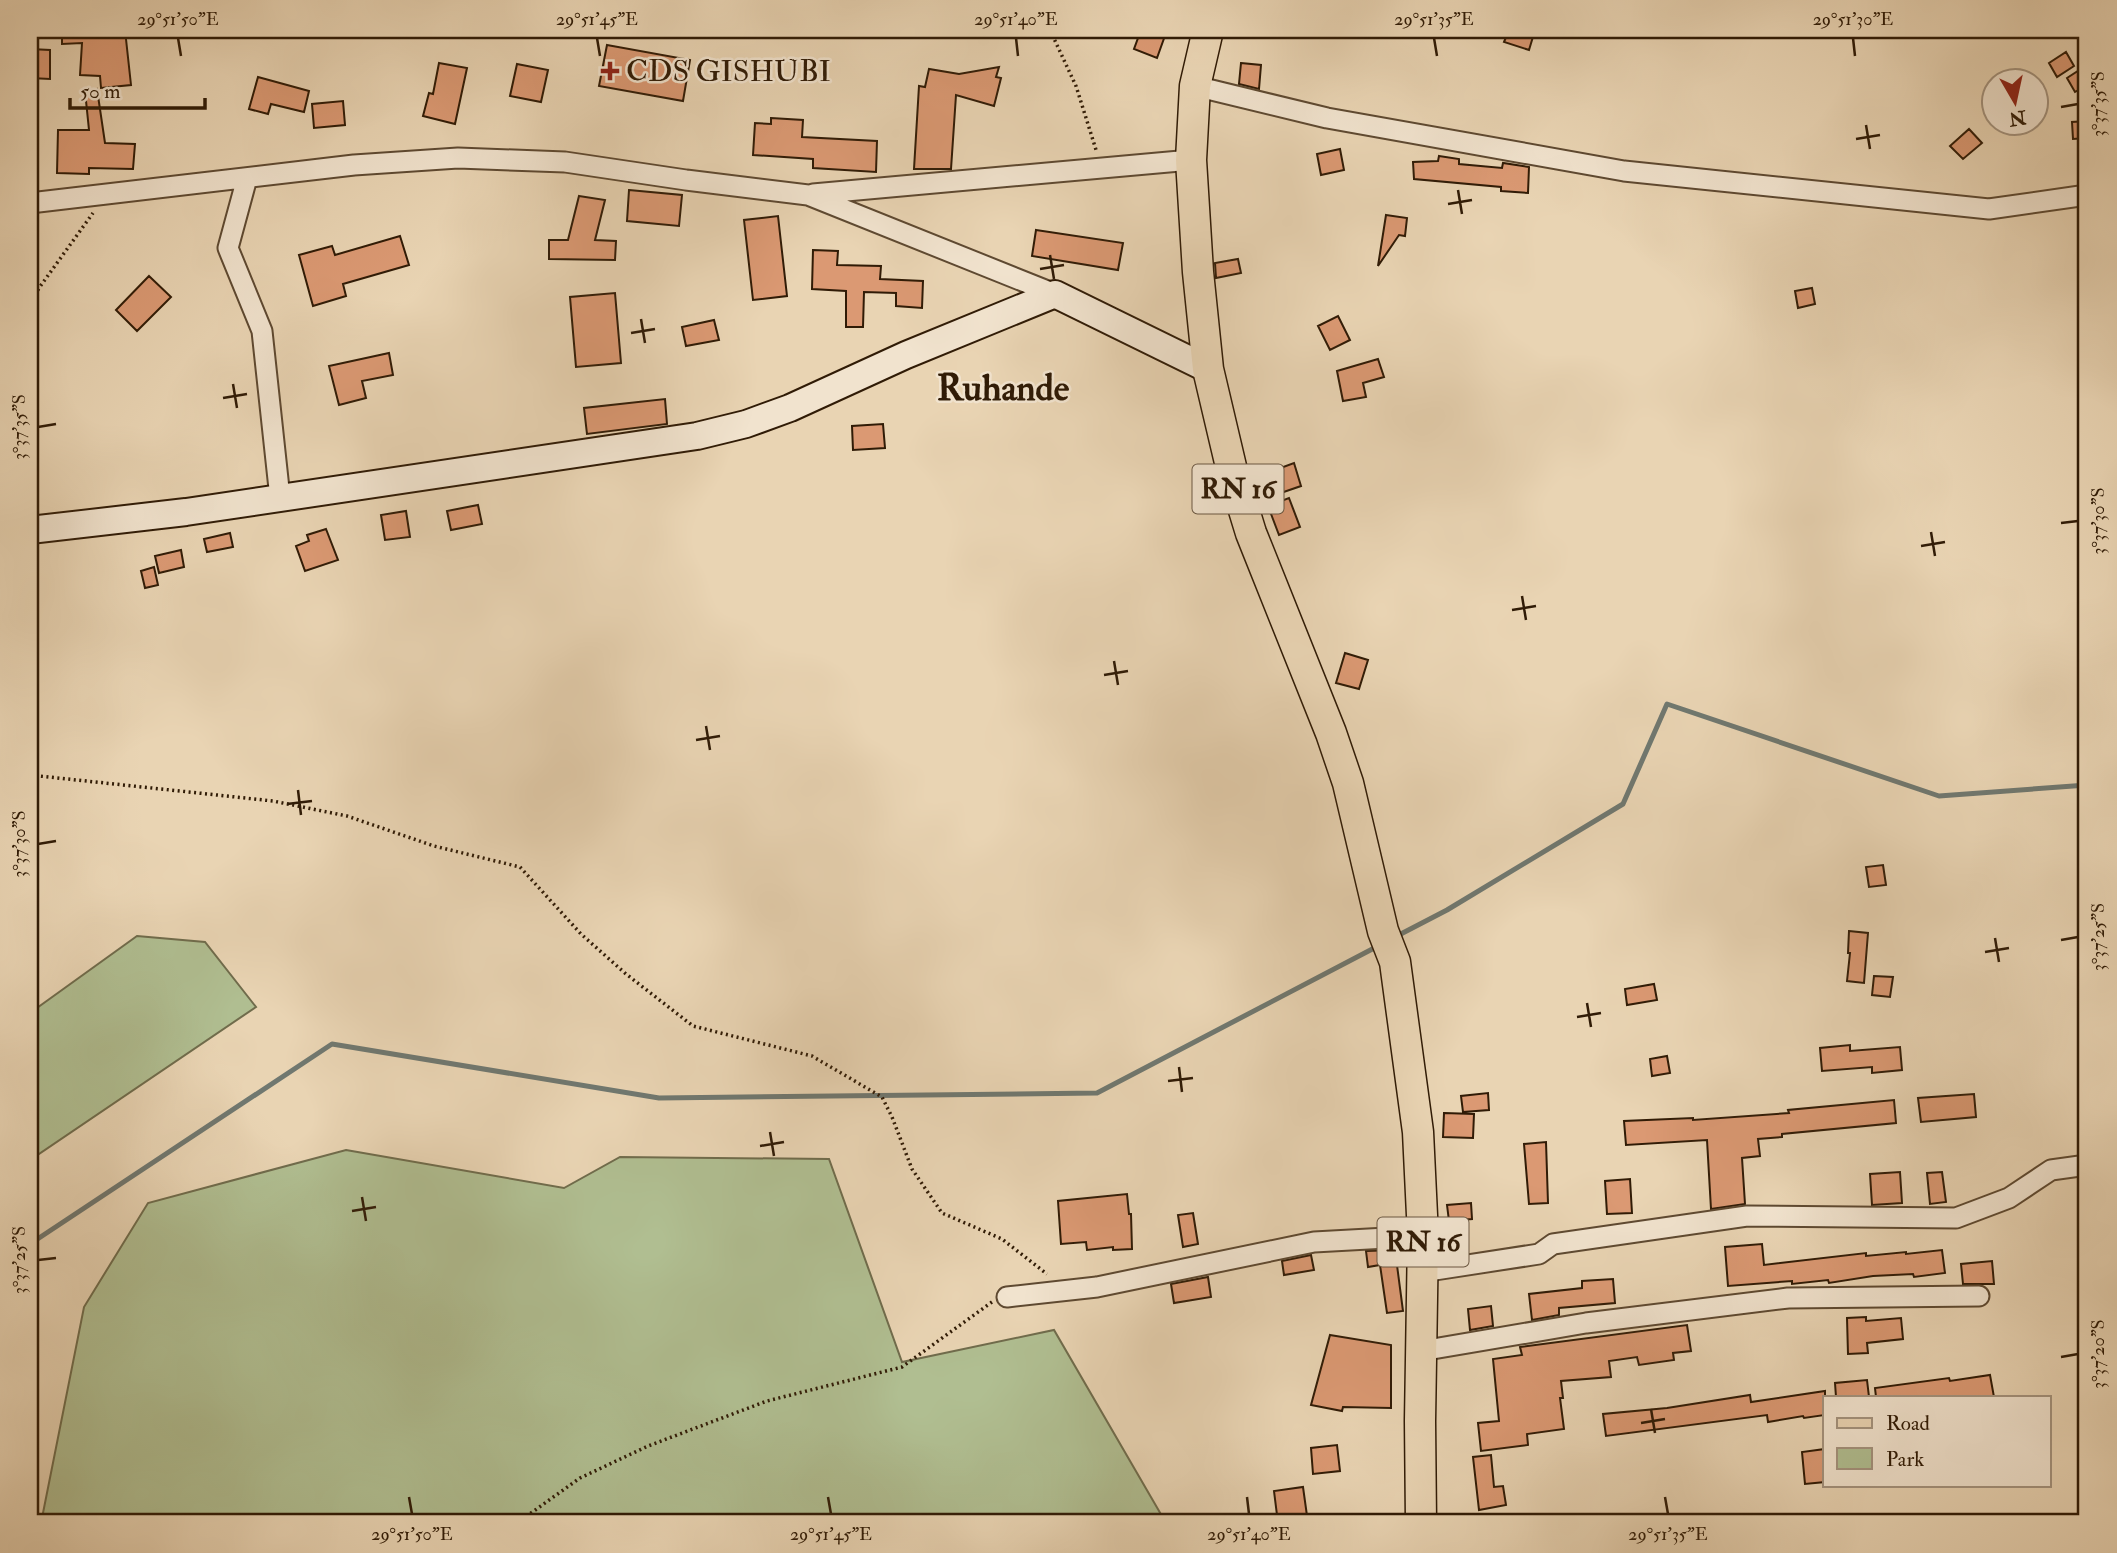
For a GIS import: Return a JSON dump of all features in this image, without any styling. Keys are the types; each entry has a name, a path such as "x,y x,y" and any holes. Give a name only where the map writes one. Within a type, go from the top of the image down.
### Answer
{"main road":[{"name":"RN 16","path":"1208,30 1195,86 1191,160 1198,272 1208,369 1232,471 1251,533 1331,733 1348,783 1383,931 1395,962 1419,1132 1423,1236 1422,1523"},
{"path":"30,530 186,512 684,439 790,408 906,355 1055,294 1208,369"}],"street":[{"path":"1195,86 1326,118 1624,171 1989,209 2087,195"},
{"path":"30,203 354,165 458,158 565,163 808,195 1191,160"},
{"path":"247,178 228,248 262,331 280,498"},
{"path":"808,195 1055,294"},
{"path":"1422,1272 1539,1254 1553,1244 1747,1216 1956,1218 2009,1198 2051,1170 2087,1164"},
{"path":"1007,1297 1097,1287 1314,1242 1423,1236"},
{"path":"1421,1351 1586,1323 1788,1298 1979,1296"}],"path":[{"path":"1050,30 1076,86 1102,168"},
{"path":"30,305 39,288 107,194"},
{"path":"30,775 117,787 273,802 347,816 434,846 520,867 581,934 626,974 693,1026 812,1056 882,1097 912,1169 942,1213 1002,1239 1068,1290"},
{"path":"517,1523 580,1478 648,1446 767,1401 902,1367 988,1303 1007,1297"}],"green space":[{"path":"137,936 205,942 256,1007 30,1160 30,1013"},
{"path":"346,1150 564,1188 620,1157 829,1159 902,1362 1054,1330 1166,1523 41,1523 84,1307 148,1203"}],"building":[{"path":"62,30 125,30 131,85 101,88 100,76 80,75 82,43 62,44"},
{"path":"1141,30 1167,30 1157,58 1134,49"},
{"path":"1509,30 1535,30 1529,50 1504,42"},
{"path":"607,45 690,60 683,101 599,86"},
{"path":"30,49 50,50 50,79 30,78"},
{"path":"2066,52 2074,66 2057,77 2049,63"},
{"path":"439,63 467,68 455,124 423,116 429,93 433,94"},
{"path":"1241,63 1261,65 1259,89 1239,84"},
{"path":"517,64 548,70 541,102 510,96"},
{"path":"999,67 996,77 1001,78 994,106 956,95 951,169 914,169 919,86 925,87 929,69 959,74"},
{"path":"2081,69 2087,85 2075,92 2067,78"},
{"path":"258,77 309,91 304,112 271,104 268,114 249,109"},
{"path":"97,89 105,143 135,144 133,169 89,168 89,174 57,173 58,130 89,130 85,91"},
{"path":"343,101 345,125 314,128 312,104"},
{"path":"771,118 803,120 802,137 877,141 876,172 813,168 813,159 753,155 755,123 771,124"},
{"path":"2087,121 2087,138 2073,139 2072,122"},
{"path":"1969,129 1982,143 1963,159 1950,146"},
{"path":"1340,149 1344,170 1321,175 1317,154"},
{"path":"1439,156 1459,159 1459,164 1502,168 1503,163 1529,167 1528,193 1501,191 1501,187 1414,179 1413,162 1438,161"},
{"path":"629,190 682,195 679,226 627,221"},
{"path":"579,196 605,200 595,240 616,241 615,260 549,259 549,240 568,240"},
{"path":"1386,215 1407,218 1405,236 1399,235 1378,266"},
{"path":"778,216 787,296 753,300 744,220"},
{"path":"1036,230 1123,243 1118,270 1032,256"},
{"path":"400,236 409,265 343,284 346,296 313,306 299,255 332,246 335,255"},
{"path":"813,250 838,251 837,265 881,266 880,279 923,281 922,308 896,306 896,293 864,292 863,327 846,327 846,291 812,289"},
{"path":"1238,259 1241,273 1216,278 1215,263"},
{"path":"149,276 171,297 137,331 116,310"},
{"path":"1812,288 1815,304 1798,308 1795,291"},
{"path":"615,293 621,363 576,367 570,297"},
{"path":"1338,316 1350,340 1330,350 1318,326"},
{"path":"714,320 719,340 686,346 682,327"},
{"path":"389,353 393,375 362,381 366,398 339,405 329,366"},
{"path":"1378,359 1384,377 1363,383 1366,397 1343,401 1337,371"},
{"path":"665,399 667,424 587,434 584,408"},
{"path":"883,424 885,448 853,450 852,426"},
{"path":"1294,463 1301,486 1275,495 1267,473"},
{"path":"1289,498 1300,527 1279,535 1268,506"},
{"path":"478,505 482,524 451,530 447,511"},
{"path":"406,511 410,537 385,540 381,515"},
{"path":"326,529 338,560 305,571 296,546 309,541 307,535"},
{"path":"230,533 233,547 207,552 204,539"},
{"path":"181,550 184,567 159,573 155,556"},
{"path":"154,567 158,585 145,588 141,571"},
{"path":"1345,653 1368,660 1359,689 1336,683"},
{"path":"1883,865 1886,885 1869,887 1866,867"},
{"path":"1849,931 1868,933 1864,983 1847,981"},
{"path":"1874,976 1893,977 1890,997 1872,995"},
{"path":"1654,984 1657,1000 1627,1005 1625,989"},
{"path":"1850,1045 1850,1051 1900,1047 1902,1070 1872,1073 1872,1067 1822,1071 1820,1048"},
{"path":"1667,1056 1670,1073 1652,1076 1650,1059"},
{"path":"1488,1093 1489,1110 1463,1112 1461,1096"},
{"path":"1974,1094 1976,1117 1921,1122 1918,1098"},
{"path":"1894,1100 1896,1123 1782,1134 1782,1137 1758,1139 1760,1156 1742,1158 1745,1204 1711,1209 1707,1140 1626,1145 1624,1121 1693,1120 1789,1113 1788,1110"},
{"path":"1444,1113 1474,1114 1473,1138 1443,1137"},
{"path":"1546,1142 1548,1203 1529,1204 1524,1144"},
{"path":"1900,1172 1902,1203 1872,1205 1870,1174"},
{"path":"1942,1172 1946,1202 1930,1204 1927,1173"},
{"path":"1630,1179 1632,1213 1607,1214 1605,1181"},
{"path":"1127,1194 1131,1214 1132,1249 1113,1250 1113,1247 1087,1250 1086,1242 1061,1244 1058,1201"},
{"path":"1471,1203 1472,1219 1449,1221 1447,1205"},
{"path":"1193,1213 1198,1244 1183,1247 1178,1215"},
{"path":"1762,1244 1764,1265 1866,1253 1866,1256 1942,1250 1945,1273 1914,1277 1913,1274 1873,1276 1829,1283 1828,1280 1792,1284 1792,1281 1728,1286 1725,1247"},
{"path":"1395,1250 1403,1311 1387,1313 1380,1265 1368,1267 1366,1251"},
{"path":"1311,1255 1314,1270 1284,1275 1282,1261"},
{"path":"1992,1261 1994,1284 1963,1284 1961,1264"},
{"path":"1208,1277 1211,1297 1174,1303 1171,1284"},
{"path":"1613,1279 1615,1303 1559,1308 1559,1315 1532,1320 1529,1294 1582,1288 1582,1281"},
{"path":"1491,1306 1493,1326 1470,1330 1468,1309"},
{"path":"1866,1317 1866,1321 1901,1318 1903,1339 1867,1343 1868,1353 1848,1354 1847,1318"},
{"path":"1687,1325 1691,1351 1673,1353 1674,1360 1639,1365 1637,1357 1609,1361 1611,1377 1561,1381 1564,1429 1527,1434 1528,1445 1481,1451 1478,1423 1499,1421 1493,1359 1522,1355 1520,1347"},
{"path":"1330,1335 1391,1345 1391,1408 1343,1407 1342,1411 1311,1405"},
{"path":"1990,1375 1994,1396 1876,1396 1875,1388 1949,1378 1950,1381"},
{"path":"1867,1380 1869,1396 1836,1396 1835,1383"},
{"path":"1825,1391 1823,1415 1768,1422 1767,1415 1606,1436 1603,1414 1667,1408 1750,1395 1751,1402"},
{"path":"1337,1445 1340,1471 1313,1474 1311,1448"},
{"path":"1823,1449 1823,1482 1805,1484 1802,1452"},
{"path":"1491,1455 1494,1487 1503,1486 1506,1505 1479,1510 1473,1457"},
{"path":"1303,1487 1308,1523 1278,1523 1274,1491"}],"waterway":[{"path":"1395,937 1447,910 1623,804 1667,704 1939,796 2087,785"},
{"path":"30,1268 36,1240 332,1044 659,1098 1097,1093 1380,945"}],"place":[{"name":"CDS GISHUBI","path":"610,71"}],"district":[{"name":"Ruhande","path":"1003,388"}]}
